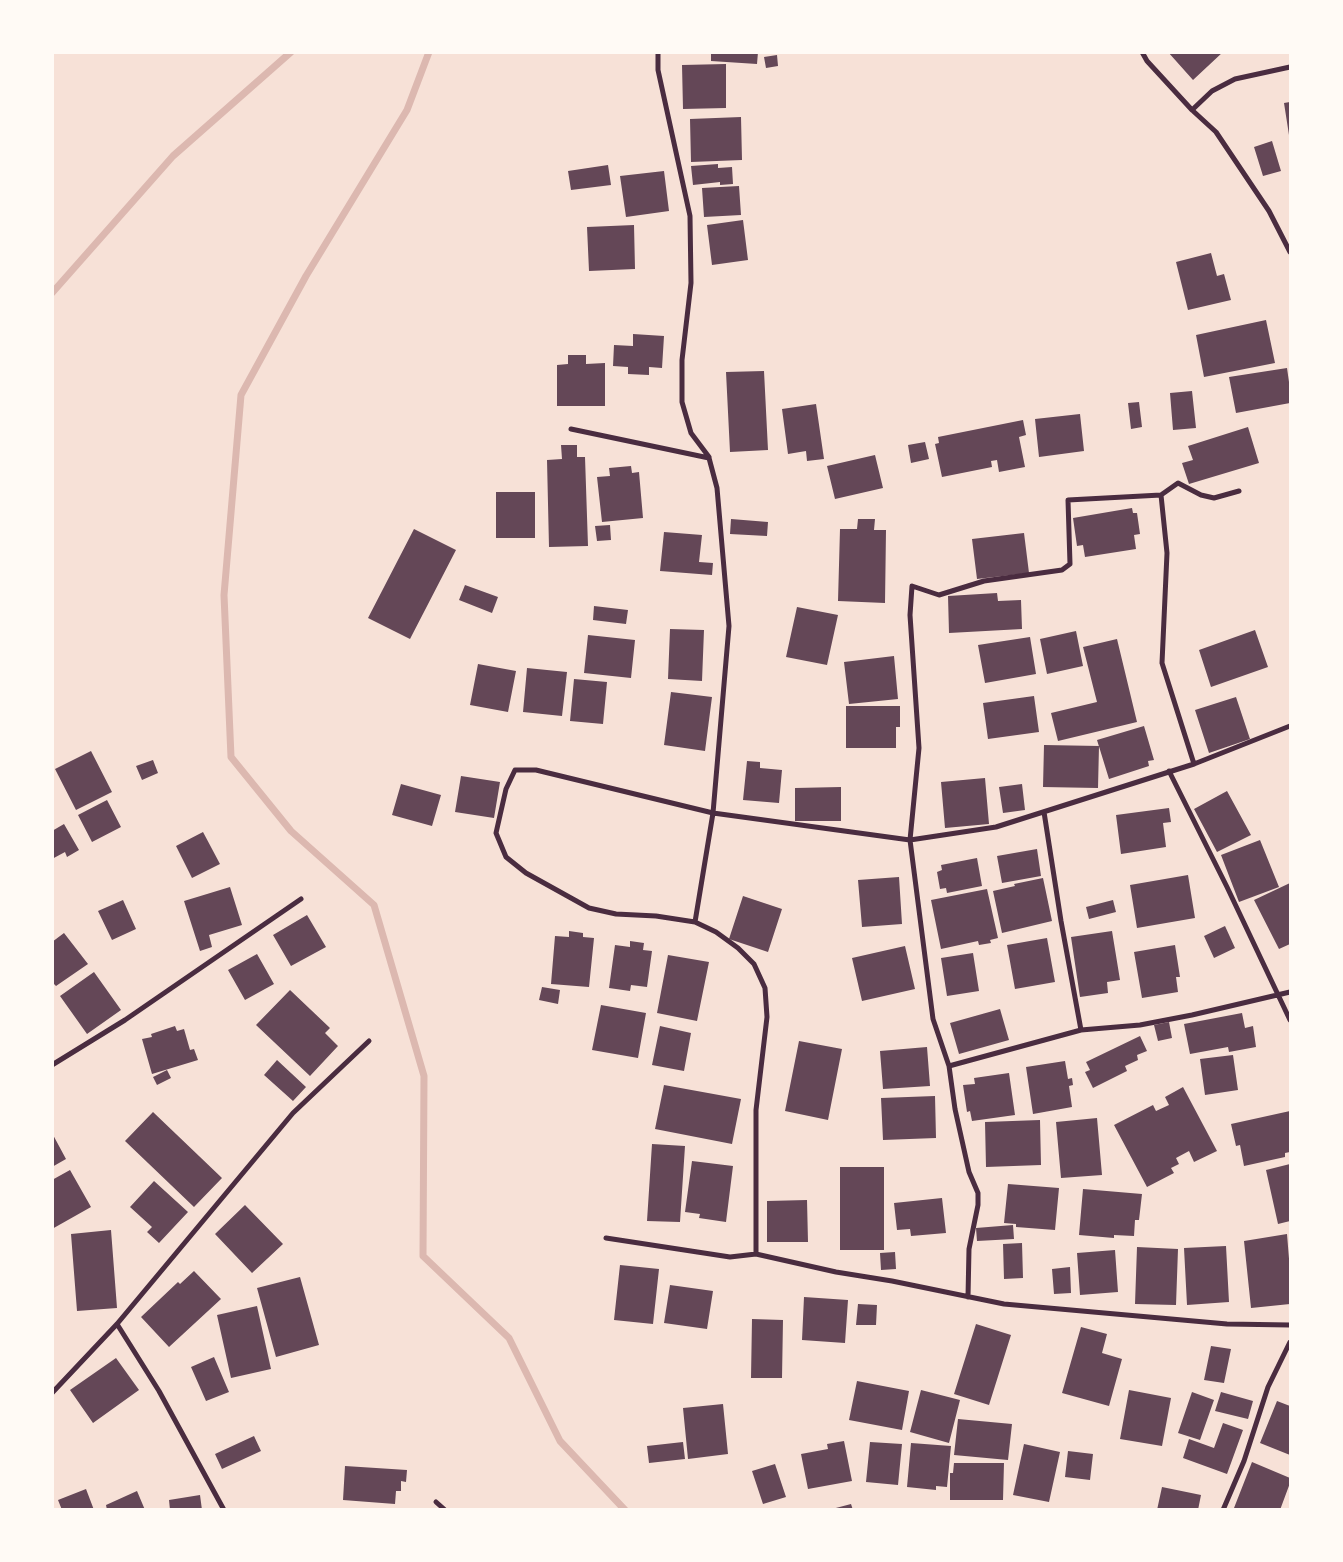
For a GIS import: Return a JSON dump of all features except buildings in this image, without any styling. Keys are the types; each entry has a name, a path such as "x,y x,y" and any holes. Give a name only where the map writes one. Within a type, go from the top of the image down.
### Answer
{"street":[{"path":"658,52 658,70 690,216 691,283 682,360 682,402 691,433 709,458 717,488 729,626 713,813 695,922"},
{"path":"1142,52 1147,61 1192,110 1216,132 1269,211 1290,252"},
{"path":"1192,110 1212,91 1235,79 1290,67"},
{"path":"571,430 709,458"},
{"path":"968,1297 968,1249 978,1206 978,1194 969,1172 955,1109 949,1066 933,1019 910,840 919,748 910,615 912,586 939,595 984,581 1062,570 1070,564 1068,500 1161,495 1178,483 1201,495 1214,498 1239,491"},
{"path":"1161,495 1167,553 1162,663 1194,764"},
{"path":"756,1254 756,1110 767,1017 765,988 754,964 738,948 716,932 695,922 656,916 616,914 589,908 526,873 506,857 496,833 506,789 515,770 536,770 713,813 910,840 996,827 1194,764 1290,726"},
{"path":"1169,771 1290,1020"},
{"path":"1044,812 1081,1030"},
{"path":"52,1065 125,1020 301,899"},
{"path":"949,1066 1081,1030 1140,1025 1192,1016 1290,992"},
{"path":"52,1393 117,1324 293,1113 369,1041"},
{"path":"606,1238 730,1257 756,1254 836,1272 892,1281 1004,1304 1227,1324 1290,1325"},
{"path":"117,1324 159,1391 224,1510"},
{"path":"1223,1510 1244,1461 1268,1387 1290,1342"},
{"path":"436,1502 445,1510"}],"waterway":[{"path":"52,293 173,156 291,52"},
{"path":"429,52 407,110 306,276 241,395 224,595 231,757 291,831 374,905 424,1076 423,1256 509,1338 560,1441 625,1510"}]}
